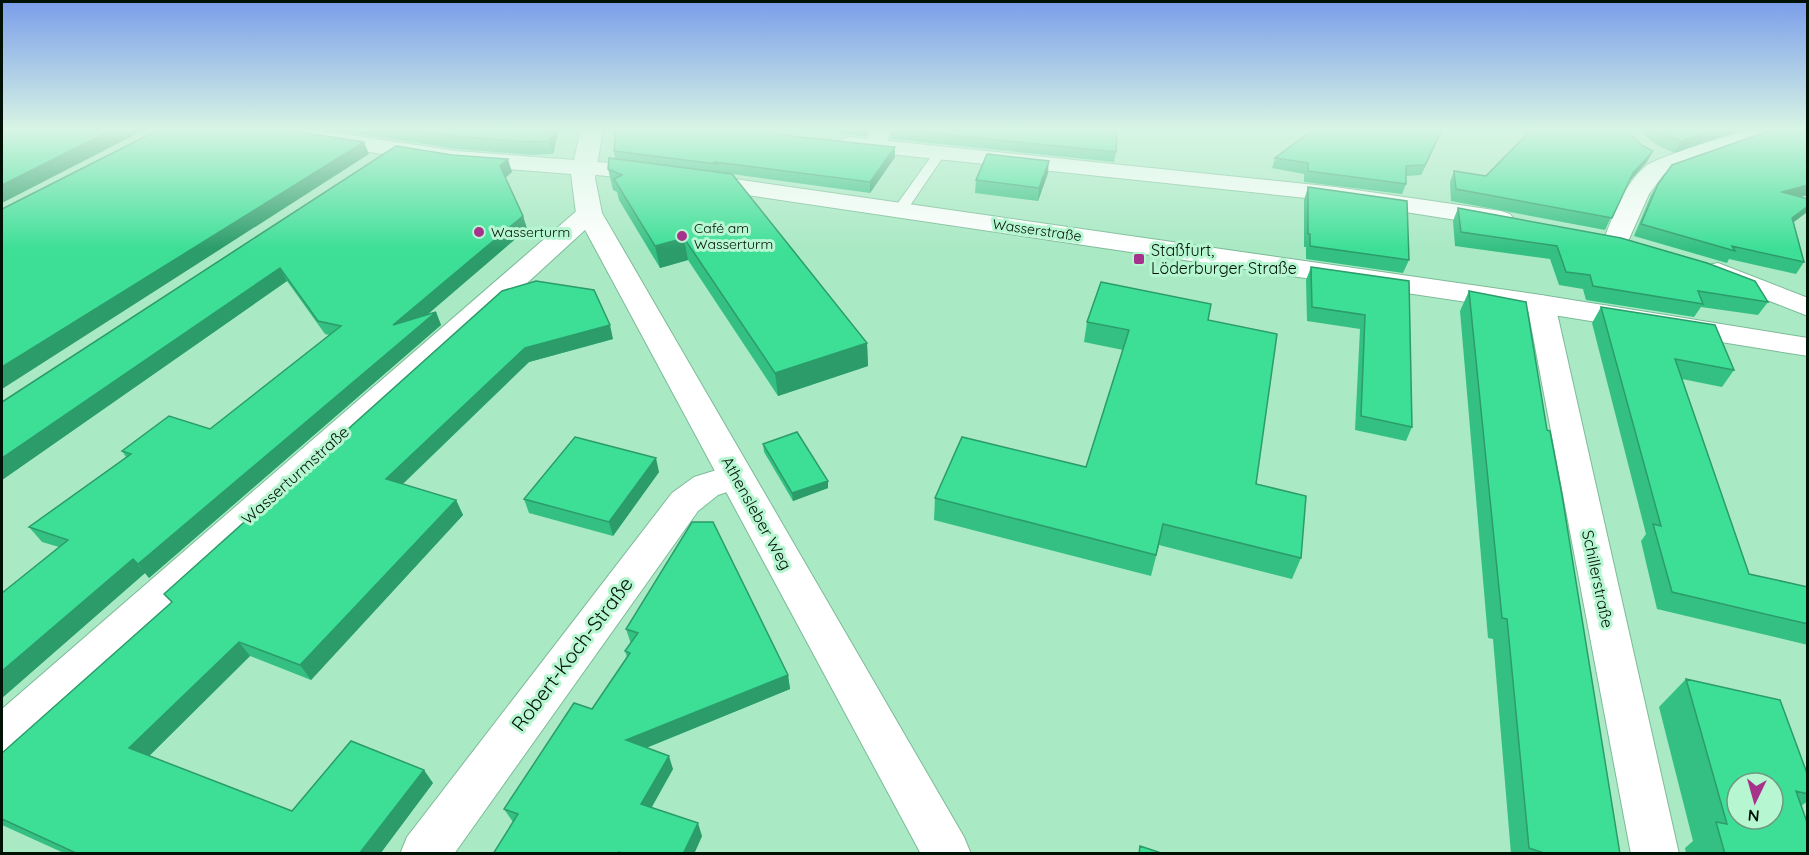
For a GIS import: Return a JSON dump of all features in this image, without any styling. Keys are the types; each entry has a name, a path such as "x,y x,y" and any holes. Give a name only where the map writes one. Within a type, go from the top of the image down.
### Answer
{"street":[{"name":"Athensleber Weg","path":"583,169 583,186 590,213 947,854"},
{"name":"Wasserstraße","path":"596,169 639,172 1541,304 1808,347"},
{"path":"1087,169 1335,194 1525,224"},
{"path":"1615,242 1628,208 1647,177 1656,169"},
{"name":"Wasserturmstraße","path":"2,736 590,213"},
{"path":"1699,265 1808,308"},
{"path":"1755,286 1782,310 1785,328 1757,339"},
{"name":"Schillerstraße","path":"1541,304 1654,854"},
{"name":"Robert-Koch-Straße","path":"424,854 685,502 706,486 736,476"}],"lane":[{"path":"900,210 929,169"}],"building":[{"path":"2,169 34,169 2,185"},
{"path":"81,169 321,169 2,367 2,209"},
{"path":"361,169 501,169 523,216 393,325 436,312 138,564 133,559 2,671 2,593 68,540 29,527 131,454 122,451 169,416 210,429 341,326 318,321 280,268 2,458 2,402"},
{"path":"608,169 693,169 732,174 867,343 775,373 684,238 655,246 614,179 622,175"},
{"path":"768,169 879,169 870,182"},
{"path":"981,169 1046,169 1039,188 976,180"},
{"path":"1308,169 1406,169 1406,184 1308,171"},
{"path":"1493,169 1637,169 1612,218 1456,189 1454,171 1486,176"},
{"path":"1669,169 1808,169 1808,185 1782,192 1808,199 1808,206 1792,218 1804,262 1732,246 1735,251 1641,224 1658,184"},
{"path":"1308,187 1407,201 1409,260 1310,246"},
{"path":"1458,208 1621,238 1707,263 1755,281 1768,302 1698,291 1703,304 1593,286 1590,275 1566,272 1557,246 1461,232"},
{"path":"1311,267 1409,281 1412,427 1361,416 1365,315 1312,307"},
{"path":"536,281 594,290 610,325 525,348 386,479 456,500 300,665 239,642 129,748 292,811 351,741 424,770 359,854 78,854 2,819 2,753 172,602 164,594 502,291"},
{"path":"1101,282 1211,304 1208,320 1277,334 1256,484 1306,496 1301,558 1163,524 1156,555 935,498 962,437 1086,467 1129,330 1087,322"},
{"path":"1469,291 1526,302 1547,430 1550,431 1562,495 1620,854 1547,854 1529,848 1507,619 1502,618"},
{"path":"1601,307 1715,325 1734,370 1675,359 1749,574 1808,587 1808,624 1672,592 1653,524 1661,526"},
{"path":"797,432 828,481 792,493 763,444"},
{"path":"575,437 656,458 609,522 524,499"},
{"path":"692,522 713,522 788,675 626,740 669,756 641,804 698,823 683,854 623,854 619,852 618,854 493,854 518,814 504,809 574,703 592,709 630,653 625,651 638,633 626,629"},
{"path":"1686,679 1780,700 1808,776 1808,794 1796,791 1808,825 1808,854 1725,854 1716,822 1725,824 1725,831 1785,831 1785,771 1725,771 1725,817"},
{"path":"1140,846 1164,854 1139,854"}],"place":[{"name":"Wasserturm","path":"479,232"},
{"name":"Café am Wasserturm","path":"682,236"},
{"name":"Staßfurt, Löderburger Straße","path":"1139,259"}]}
